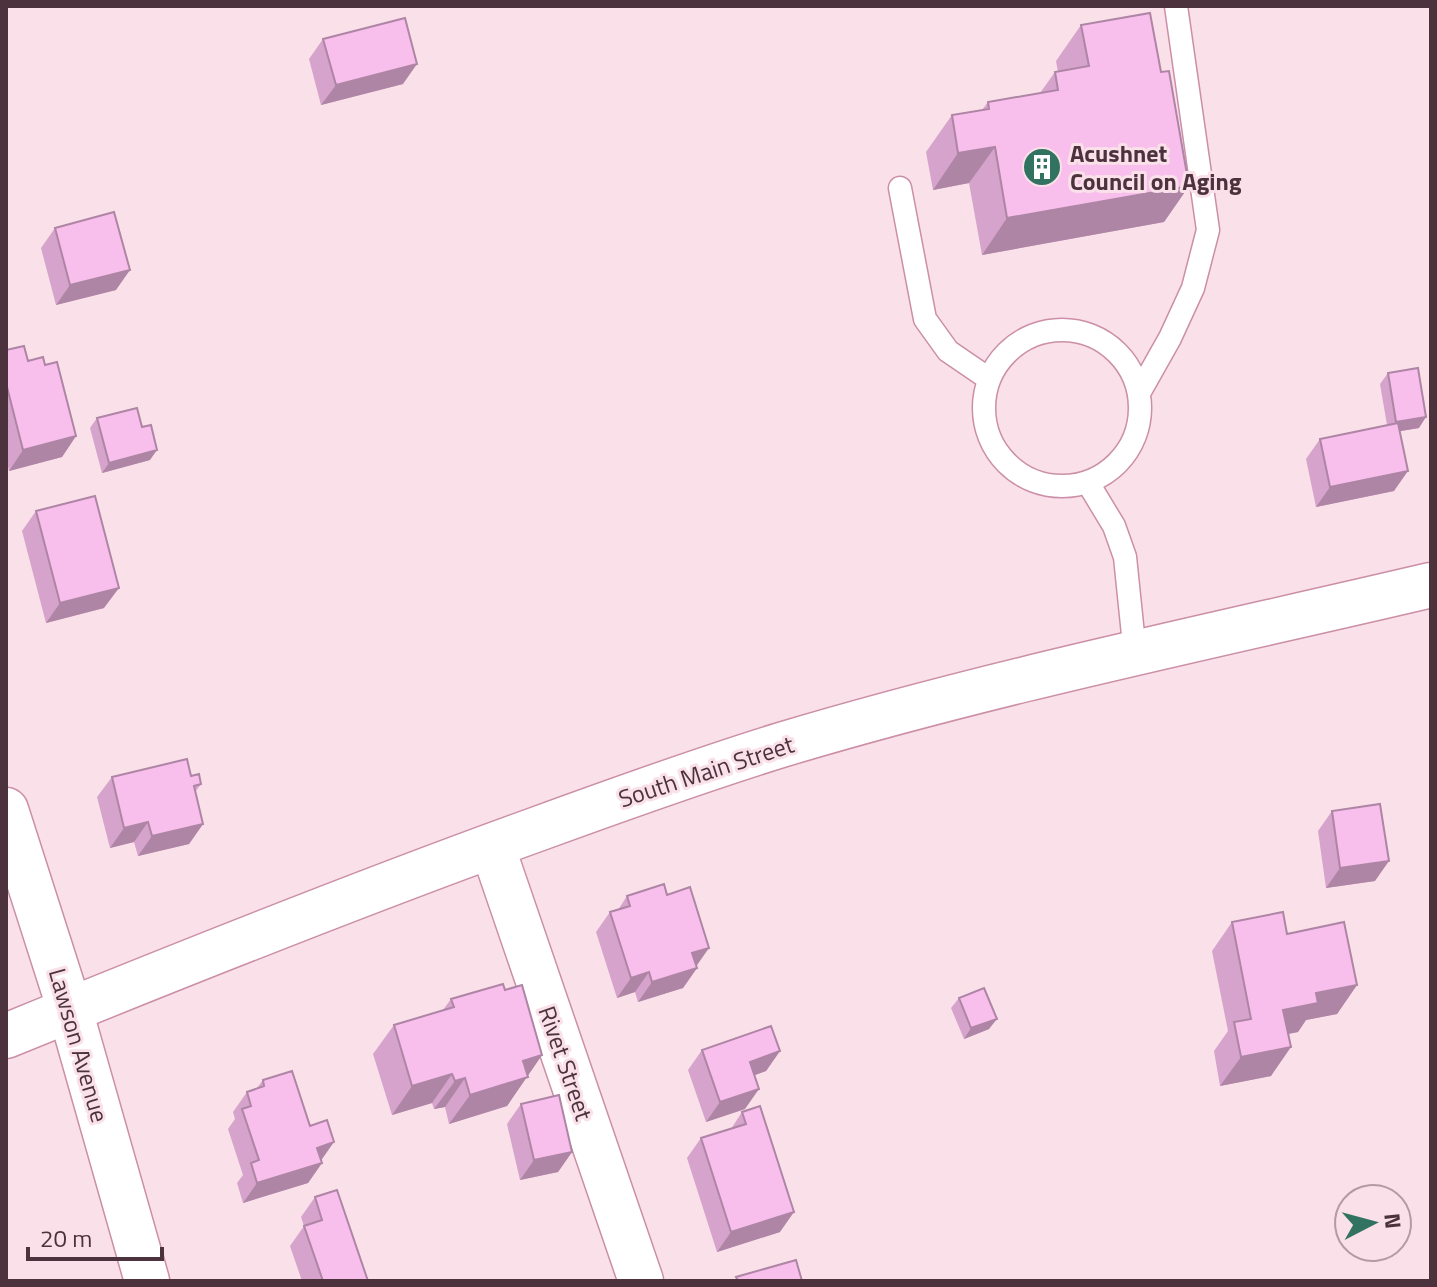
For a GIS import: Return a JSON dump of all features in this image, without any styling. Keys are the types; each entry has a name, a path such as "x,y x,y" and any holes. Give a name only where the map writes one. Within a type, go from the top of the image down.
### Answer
{"main road":[{"name":"South Main Street","path":"6,1036 348,899 683,777 781,745 972,693 1431,585"},
{"name":"Lawson Avenue","path":"6,810 70,1010 147,1281"},
{"name":"Rivet Street","path":"492,846 641,1281"}],"lane":[{"path":"1139,393 1170,338 1193,288 1208,230 1176,6"},
{"path":"900,188 925,319 948,351 989,379"},
{"path":"1058,330 1081,332 1110,346 1132,372 1139,393 1140,416 1135,437 1124,456 1108,472 1088,483 1066,487 1044,485 1023,477 1005,463 992,445 985,423 984,401 989,379 1000,360 1016,344 1036,334 1058,330"},
{"path":"1088,483 1114,526 1125,557 1135,654"}],"building":[{"name":"Acushnet Council on Aging","path":"1150,13 1161,72 1169,71 1189,186 1007,218 995,147 958,153 952,115 989,109 988,102 1058,90 1055,72 1089,66 1081,25"},
{"path":"405,18 417,64 336,85 323,39"},
{"path":"114,212 130,270 70,285 55,228"},
{"path":"24,346 28,361 43,357 45,365 57,362 76,436 23,450 6,383 6,350"},
{"path":"1418,368 1426,417 1396,422 1388,373"},
{"path":"137,408 142,427 151,425 157,450 109,463 97,418"},
{"path":"1398,423 1408,471 1330,487 1320,439"},
{"path":"95,496 119,588 60,603 36,511"},
{"path":"187,759 191,776 199,774 201,784 194,786 203,824 152,836 148,822 124,828 112,777"},
{"path":"1380,804 1389,861 1340,868 1332,811"},
{"path":"664,884 667,895 690,887 709,948 692,953 697,968 652,982 649,972 631,978 610,912 630,906 627,896"},
{"path":"1283,912 1287,934 1344,922 1357,985 1316,993 1318,1003 1283,1010 1291,1047 1241,1057 1234,1022 1251,1019 1232,922"},
{"path":"503,984 505,990 522,985 542,1055 523,1061 528,1077 470,1095 465,1078 455,1081 452,1074 412,1086 394,1025 454,1007 451,999"},
{"path":"984,988 997,1019 971,1028 959,998"},
{"path":"771,1026 780,1051 750,1062 759,1089 720,1102 702,1050"},
{"path":"292,1071 310,1126 327,1120 334,1142 317,1148 322,1163 257,1183 251,1163 259,1160 242,1109 251,1106 247,1092 264,1086 263,1080"},
{"path":"559,1095 572,1152 534,1160 521,1104"},
{"path":"760,1106 794,1212 731,1232 701,1138 746,1124 742,1112"},
{"path":"337,1190 368,1281 323,1281 304,1226 322,1220 315,1197"},
{"path":"796,1260 802,1281 738,1281 736,1277"}],"place":[{"name":"Acushnet Council on Aging","path":"1042,167"}]}
